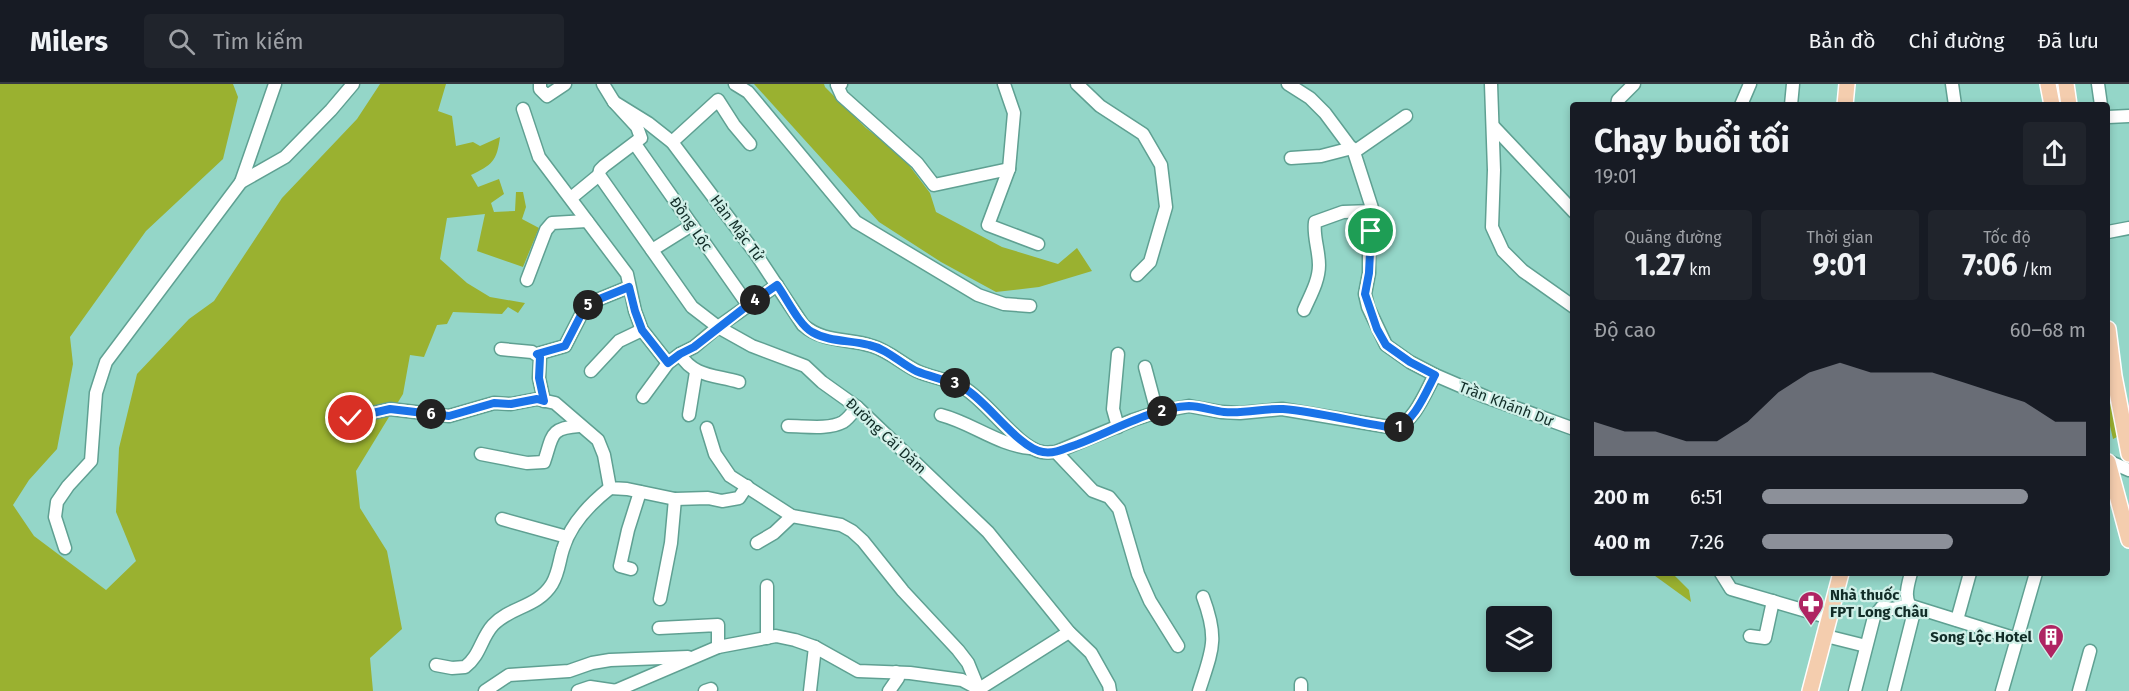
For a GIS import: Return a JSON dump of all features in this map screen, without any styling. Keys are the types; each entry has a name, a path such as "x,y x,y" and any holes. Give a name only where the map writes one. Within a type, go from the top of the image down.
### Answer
{"main road":[{"path":"1845,102 1847,84"},
{"path":"2048,84 2051,102"},
{"path":"2066,84 2069,102"},
{"path":"2110,345 2129,454"},
{"path":"2110,469 2129,540"},
{"path":"1810,691 1840,576"}],"street":[{"path":"65,548 55,517 57,502 91,461 96,393 106,362 241,182 275,84"},
{"path":"241,182 285,157 332,110 353,84"},
{"path":"540,84 540,89 547,96 565,84"},
{"path":"571,198 599,175 604,166 641,138 641,134 627,114 614,102 603,84"},
{"path":"735,84 748,92 856,222 978,295 1004,304 1029,306"},
{"path":"841,84 837,85 843,96 917,163 934,185 1008,169"},
{"path":"1004,84 1014,113 1008,169 988,225 1038,244"},
{"path":"1077,84 1100,106 1143,134 1161,165 1166,207 1150,262 1137,275"},
{"name":"Trần Khánh Dư","path":"1288,84 1310,98 1325,112 1353,150 1373,211 1369,273 1365,294 1368,307 1386,345 1410,362 1435,375 1486,397 1570,428"},
{"path":"1491,84 1492,227 1503,251 1523,271 1570,304"},
{"path":"1618,102 1634,84"},
{"path":"1742,102 1750,84"},
{"path":"1791,102 1793,84"},
{"path":"1952,84 1955,102"},
{"path":"2098,84 2101,102"},
{"path":"672,142 718,100 750,144"},
{"name":"Hàn Mặc Tử","path":"614,102 648,123 672,142 756,254 803,325 811,332 829,339 870,345 885,351 915,370 931,377 951,381 980,400 1031,448"},
{"path":"523,109 539,158 627,274 635,311 642,330 668,363"},
{"path":"1291,158 1321,156 1353,150 1406,116"},
{"path":"2110,117 2129,116"},
{"path":"1493,126 1570,208"},
{"name":"Đồng Lộc","path":"635,144 748,305"},
{"name":"Đường Cái Dăm","path":"599,175 692,307 718,327 752,346 806,366 822,382 857,407 988,532 1069,632 1091,653 1110,691"},
{"path":"1304,310 1318,276 1315,222 1343,212 1373,211"},
{"path":"527,280 546,230 552,223 587,221"},
{"path":"652,250 692,225"},
{"path":"2110,232 2129,228"},
{"path":"643,398 668,363 694,347 777,285"},
{"path":"501,349 537,354 565,346 584,309 592,302 629,287"},
{"path":"591,371 619,341 642,330"},
{"path":"537,354 540,357 539,378 544,401"},
{"path":"680,354 685,363 696,372 739,382"},
{"path":"1118,354 1113,409 1118,427"},
{"path":"1145,367 1157,412"},
{"path":"689,415 696,372"},
{"path":"941,415 966,423 1004,442 1042,452 1056,452 1157,412 1189,406 1240,413 1282,409 1395,428 1401,426 1413,413 1435,375"},
{"path":"351,418 390,409 449,416 494,403 511,404 537,399 555,403 597,440 604,455 610,488"},
{"path":"788,426 827,426 839,423 845,421 857,407"},
{"path":"481,454 527,463 544,462 553,434 562,427 579,426"},
{"path":"707,428 715,454 730,476 792,516 810,521 830,522 852,531 884,564 903,591 958,650 968,663 980,690"},
{"path":"1056,452 1093,490 1109,497 1119,509 1138,574 1178,646"},
{"path":"2110,463 2129,470"},
{"path":"436,665 452,668 465,667 477,654 486,634 494,624 506,615 532,604 543,596 559,569 567,537 583,514 610,488 627,489 675,499 708,498 722,501 739,498 747,486"},
{"path":"631,569 620,566 640,492"},
{"path":"660,599 671,543 675,499"},
{"path":"757,543 774,533 792,516"},
{"path":"502,519 567,537"},
{"path":"1723,576 1731,589 1830,618"},
{"path":"1894,691 1914,612 1906,598 1910,576"},
{"path":"1957,620 1969,576"},
{"path":"2002,691 2035,576"},
{"path":"767,586 767,638"},
{"path":"1199,691 1213,638 1210,617 1203,597"},
{"path":"1750,636 1765,639 1773,601"},
{"path":"1855,691 1874,617 1882,607 1892,609 1908,605 2017,639"},
{"path":"659,627 718,625 718,647"},
{"path":"980,690 1069,632"},
{"path":"578,691 590,687 616,691 718,647 776,636 815,647 858,671 896,672 962,680 980,690"},
{"path":"1826,636 1866,646"},
{"path":"810,691 815,647"},
{"path":"2079,691 2090,651"},
{"path":"485,691 509,675 569,671 610,660 698,656"},
{"path":"889,691 898,678 896,672"}],"green space":[{"path":"0,84 233,84 238,97 223,159 146,231 70,337 73,364 57,449 29,480 13,505 34,536 106,590 136,561 116,512 119,448 137,374 189,319 214,301 282,198 357,119 380,84 446,84 438,111 452,116 456,146 473,142 480,146 500,137 497,152 489,165 471,175 478,187 499,179 504,194 491,203 494,212 515,211 516,192 523,192 526,207 522,219 539,228 523,267 477,251 485,214 447,218 440,259 467,283 490,297 525,303 518,313 508,307 502,314 453,312 447,324 437,325 424,357 410,355 403,394 356,471 360,508 387,551 402,629 370,658 373,691 0,691"},
{"path":"754,84 824,84 866,128 902,156 930,193 936,212 1002,247 1058,264 1077,248 1092,271 1039,287 996,292 941,262 879,222"},
{"path":"2110,388 2119,436 2113,439 2110,426"},
{"path":"1655,576 1675,576 1689,590 1691,602"}],"place":[{"name":"Nhà thuốc FPT Long Châu","path":"1811,627"},
{"name":"Song Lộc Hotel","path":"2051,660"}],"route":[{"path":"351,418 390,409 449,416 494,403 511,404 537,399 544,401 539,378 540,357 537,354 565,346 584,309 592,302 629,287 642,330 668,363 694,347 777,285 803,325 811,332 829,339 870,345 885,351 915,370 931,377 951,381 980,400 1031,448 1042,452 1056,452 1133,420 1157,412 1189,406 1240,413 1282,409 1395,428 1401,426 1413,413 1435,375 1410,362 1386,345 1377,329 1365,294 1369,273 1371,231"}]}
